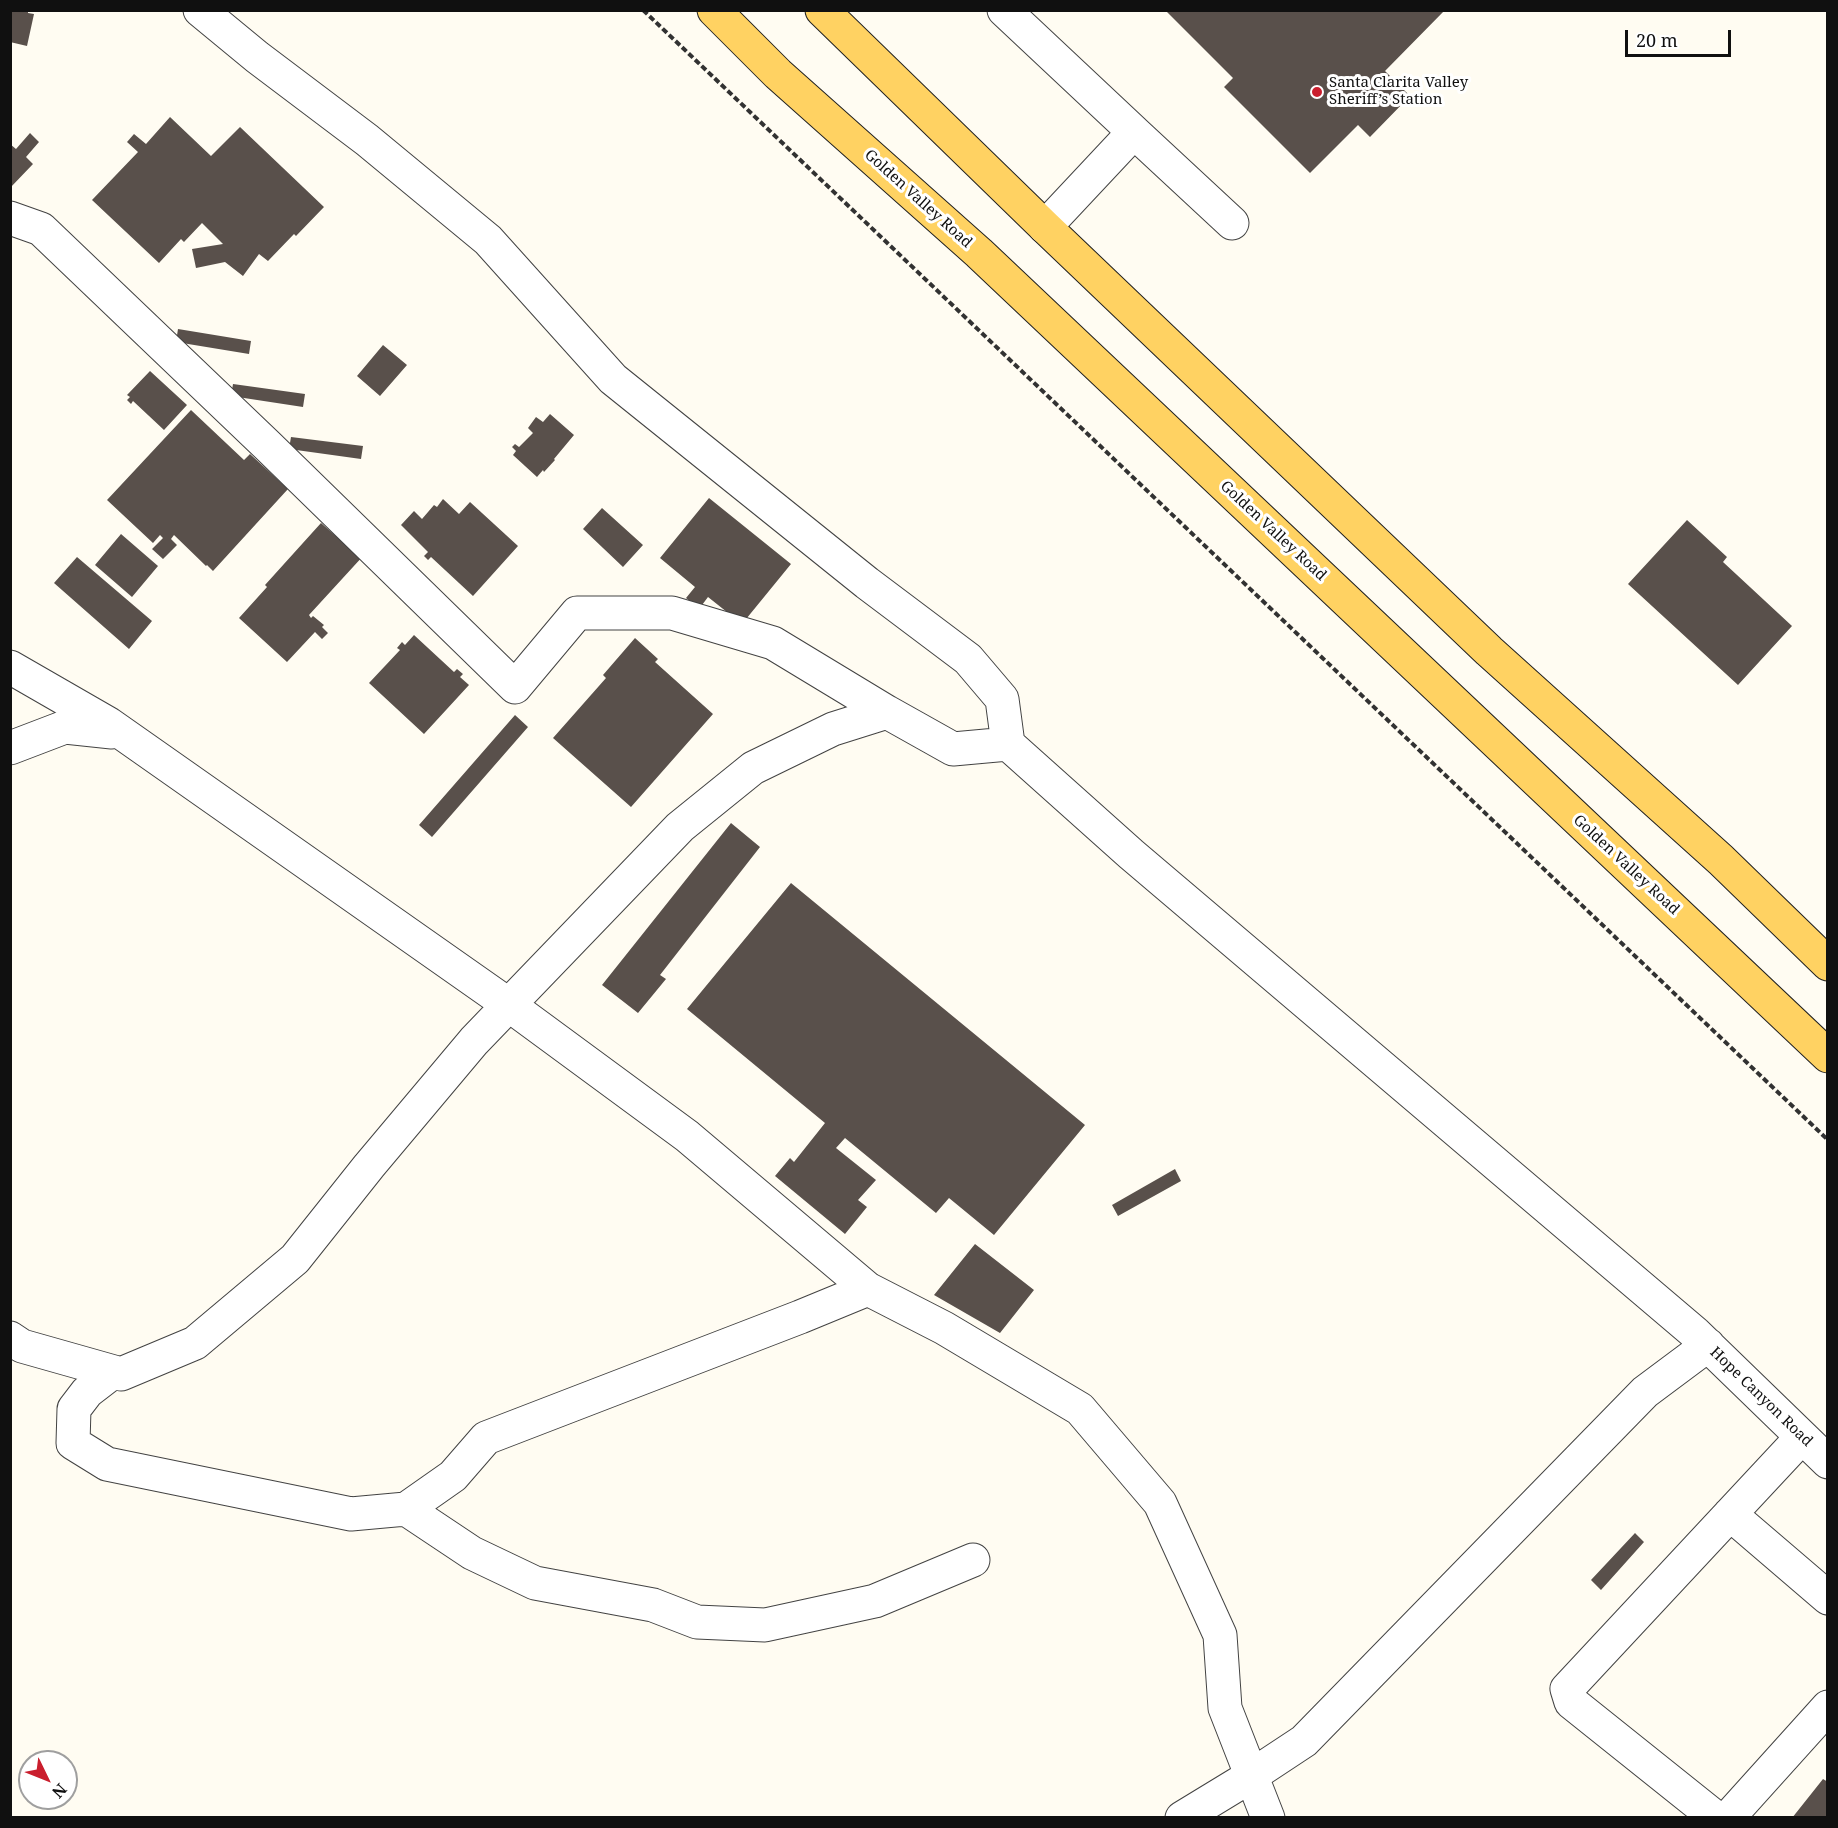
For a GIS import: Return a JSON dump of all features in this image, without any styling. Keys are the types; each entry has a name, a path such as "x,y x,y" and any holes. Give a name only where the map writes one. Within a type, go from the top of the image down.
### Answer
{"main road":[{"name":"Golden Valley Road","path":"714,10 778,74 979,253 1827,1056"},
{"path":"822,10 1490,651 1721,860 1827,964"}],"lane":[{"path":"10,218 41,229 515,687 577,613 672,613 772,643 954,749 1008,744 1002,699 968,659 867,583 614,379 488,240 367,140 257,57 200,10"},
{"path":"1004,10 1232,223"},
{"path":"1045,226 1134,132"},
{"path":"10,667 123,733 509,1005 687,1136 867,1289 944,1328 1080,1409 1160,1503 1220,1635 1225,1708 1268,1818"},
{"path":"10,1338 21,1346 122,1374 195,1344 295,1259 459,1059 680,827 753,768 833,729 887,712"},
{"path":"10,748 65,727 123,733"},
{"name":"Hope Canyon Road","path":"1008,744 1131,854 1701,1339 1827,1462"},
{"path":"113,1372 87,1392 74,1409 73,1443 107,1464 351,1514 406,1509 453,1476 486,1438 867,1289"},
{"path":"1182,1818 1304,1741 1645,1392 1701,1339"},
{"path":"1716,1818 1571,1702 1567,1689 1802,1437"},
{"path":"406,1509 472,1553 535,1583 653,1605 697,1622 765,1625 875,1601 973,1560"},
{"path":"1730,1514 1827,1598"},
{"path":"1728,1818 1827,1707"}],"path":[{"path":"643,10 1827,1140"}],"building":[{"path":"10,10 21,12 28,10 28,13 34,14 27,46 10,42"},
{"name":"Santa Clarita Valley Sheriff’s Station","path":"1165,10 1445,10 1385,71 1410,96 1370,137 1358,125 1310,173 1224,87 1233,78"},
{"path":"170,117 211,156 240,127 324,207 268,261 259,254 243,276 225,262 196,268 192,249 223,244 202,223 184,242 181,239 159,263 92,200 138,152 127,142 134,134 146,144"},
{"path":"30,133 39,142 26,157 33,164 10,188 10,144 16,149"},
{"path":"178,329 251,341 249,354 176,342"},
{"path":"383,345 407,365 380,396 357,376"},
{"path":"150,371 187,405 164,430 133,401 131,404 127,400 130,397 127,395"},
{"path":"233,384 305,394 303,407 231,396"},
{"path":"191,410 244,460 250,454 288,489 213,571 174,535 171,539 177,545 163,559 152,549 163,538 160,535 153,543 107,500"},
{"path":"550,414 574,435 555,460 537,477 513,455 516,451 512,447 515,444 519,447 533,433 528,428 536,417 543,422"},
{"path":"291,437 363,446 361,459 289,449"},
{"path":"709,498 791,564 742,624 708,597 699,609 686,598 695,587 660,558"},
{"path":"443,499 459,514 470,502 518,546 473,596 431,557 428,560 424,556 428,552 401,525 414,511 422,519 434,505 437,507"},
{"path":"602,508 643,545 623,567 583,529"},
{"path":"1687,520 1727,557 1723,562 1792,626 1738,685 1628,584"},
{"path":"321,523 353,551 364,555 309,615 324,625 322,627 328,633 322,639 315,632 287,662 239,618 267,587 265,585"},
{"path":"121,534 158,566 132,597 95,565"},
{"path":"77,557 152,621 129,649 54,583"},
{"path":"414,635 454,672 457,669 463,674 460,677 469,685 424,734 369,683 400,650 397,648 402,642 405,645"},
{"path":"635,638 658,659 655,662 713,714 631,807 553,738 606,678 603,675"},
{"path":"515,715 528,727 432,837 419,825"},
{"path":"731,823 760,847 660,975 666,979 638,1013 602,985"},
{"path":"791,883 1085,1125 994,1235 949,1198 936,1213 845,1138 836,1148 876,1180 858,1200 867,1207 845,1234 775,1176 790,1158 794,1162 825,1123 687,1009"},
{"path":"1175,1169 1181,1181 1118,1216 1112,1205"},
{"path":"975,1244 1034,1290 1000,1333 934,1295"},
{"path":"1635,1533 1644,1542 1601,1590 1591,1580"},
{"path":"1823,1779 1828,1782 1828,1818 1792,1818"}],"place":[{"name":"Santa Clarita Valley Sheriff’s Station","path":"1317,92"}]}
